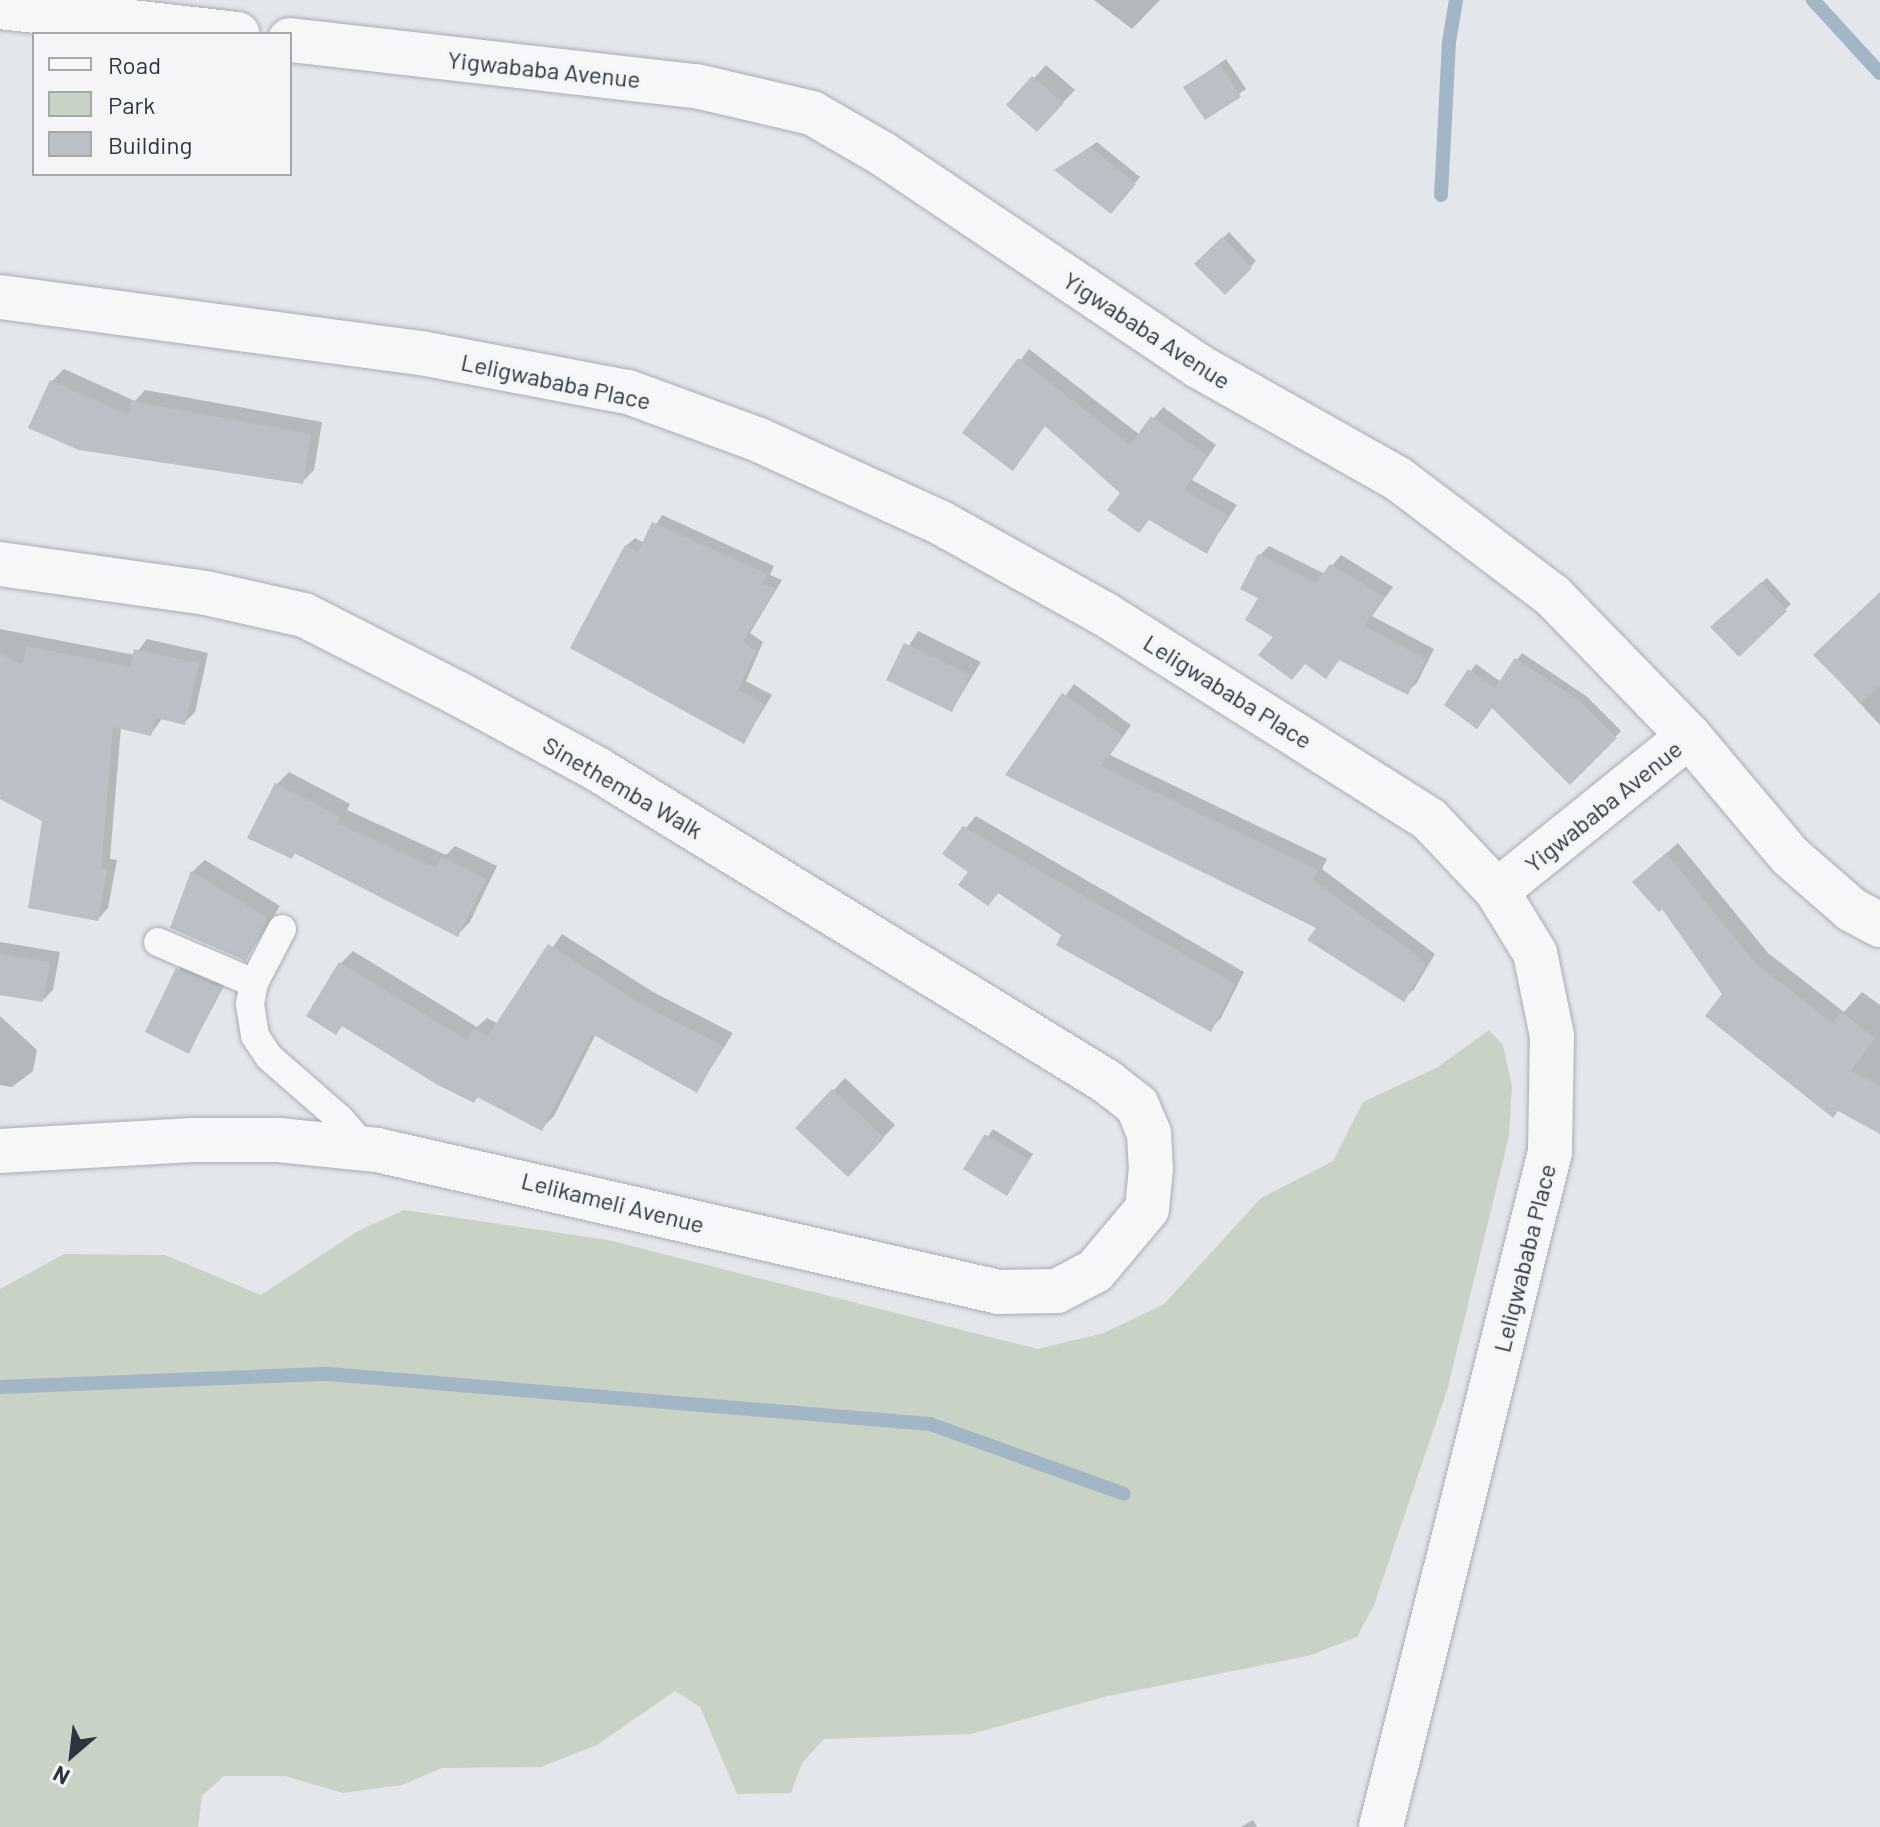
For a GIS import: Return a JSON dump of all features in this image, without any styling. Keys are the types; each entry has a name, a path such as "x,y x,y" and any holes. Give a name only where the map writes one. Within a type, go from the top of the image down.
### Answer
{"street":[{"path":"0,7 219,32"},
{"name":"Yigwababa Avenue","path":"292,40 696,86 812,113 883,154 1198,366 1397,478 1553,596 1689,736 1497,891"},
{"name":"Leligwababa Place","path":"0,297 421,353 628,392 759,440 941,523 1103,613 1429,819 1497,891 1535,953 1552,1036 1550,1152 1381,1827"},
{"name":"Sinethemba Walk","path":"0,564 206,593 304,615 459,694 597,769 1106,1081 1137,1105 1149,1133 1151,1168"},
{"path":"1689,736 1790,856 1852,910 1880,925"},
{"name":"Lelikameli Avenue","path":"0,1151 192,1140 365,1148 507,1176 999,1292 1057,1291 1095,1271 1147,1209 1151,1168"}],"lane":[{"path":"282,929 254,983 250,1004 255,1036 269,1057 340,1119 365,1148"},
{"path":"158,942 254,983"}],"green space":[{"path":"1489,1030 1503,1045 1512,1086 1509,1136 1448,1387 1374,1605 1357,1637 1308,1656 1108,1696 971,1734 824,1739 802,1763 791,1793 737,1794 700,1707 675,1691 597,1745 541,1767 442,1768 402,1785 343,1793 285,1776 224,1776 202,1796 198,1827 0,1827 0,1289 64,1254 165,1255 261,1295 358,1231 404,1210 608,1240 1038,1349 1104,1333 1164,1304 1261,1198 1333,1161 1363,1102 1438,1067"}],"building":[{"path":"1220,64 1241,97 1205,120 1183,87"},
{"path":"1032,76 1064,103 1037,132 1006,105"},
{"path":"1090,147 1136,184 1111,214 1054,170"},
{"path":"1222,237 1252,268 1225,295 1194,264"},
{"path":"1018,358 1130,445 1151,416 1208,456 1184,490 1228,515 1207,554 1149,520 1139,533 1107,510 1120,493 1045,426 1013,471 962,433"},
{"path":"50,380 129,415 131,401 311,434 303,484 79,450 28,428"},
{"path":"652,522 767,574 763,584 775,589 743,642 756,651 738,690 765,704 744,744 570,648 625,545 638,552"},
{"path":"1258,554 1316,583 1330,564 1385,597 1364,626 1426,659 1408,695 1339,660 1326,679 1305,664 1292,680 1258,655 1273,637 1245,620 1258,598 1240,589"},
{"path":"1761,582 1787,611 1739,657 1710,627"},
{"path":"1880,592 1880,685 1861,703 1813,655"},
{"path":"904,643 970,675 952,712 886,680"},
{"path":"26,646 130,667 134,649 199,663 185,725 156,718 151,736 113,727 101,869 107,870 98,921 28,908 42,821 0,799 0,654 23,665"},
{"path":"1515,658 1581,702 1617,738 1570,785 1492,708 1477,729 1444,705 1468,669 1495,688"},
{"path":"1062,693 1123,736 1101,766 1318,870 1313,880 1415,954 1426,965 1404,1002 1307,940 1316,928 1005,775"},
{"path":"275,783 340,817 337,823 436,868 441,857 486,879 458,937 294,853 292,859 247,838"},
{"path":"963,826 1235,984 1211,1032 1056,945 1061,935 998,893 988,906 958,885 968,872 942,854"},
{"path":"1666,853 1756,964 1833,1023 1841,1012 1875,1038 1851,1071 1880,1086 1880,1134 1838,1111 1833,1118 1705,1016 1722,994 1662,909 1659,912 1632,882"},
{"path":"191,871 269,919 246,961 170,928"},
{"path":"548,944 641,1004 723,1046 697,1093 592,1034 542,1131 477,1097 474,1103 436,1084 342,1026 336,1035 306,1016 339,962 467,1040 473,1029 488,1036"},
{"path":"0,954 50,962 43,1002 0,995"},
{"path":"176,968 221,988 189,1054 145,1032"},
{"path":"832,1089 884,1138 848,1177 795,1128"},
{"path":"985,1134 1029,1160 1007,1196 963,1169"}],"waterway":[{"path":"1441,195 1449,42 1456,0"},
{"path":"1813,0 1880,73"},
{"path":"0,1387 328,1374 930,1424 1124,1494"}]}
